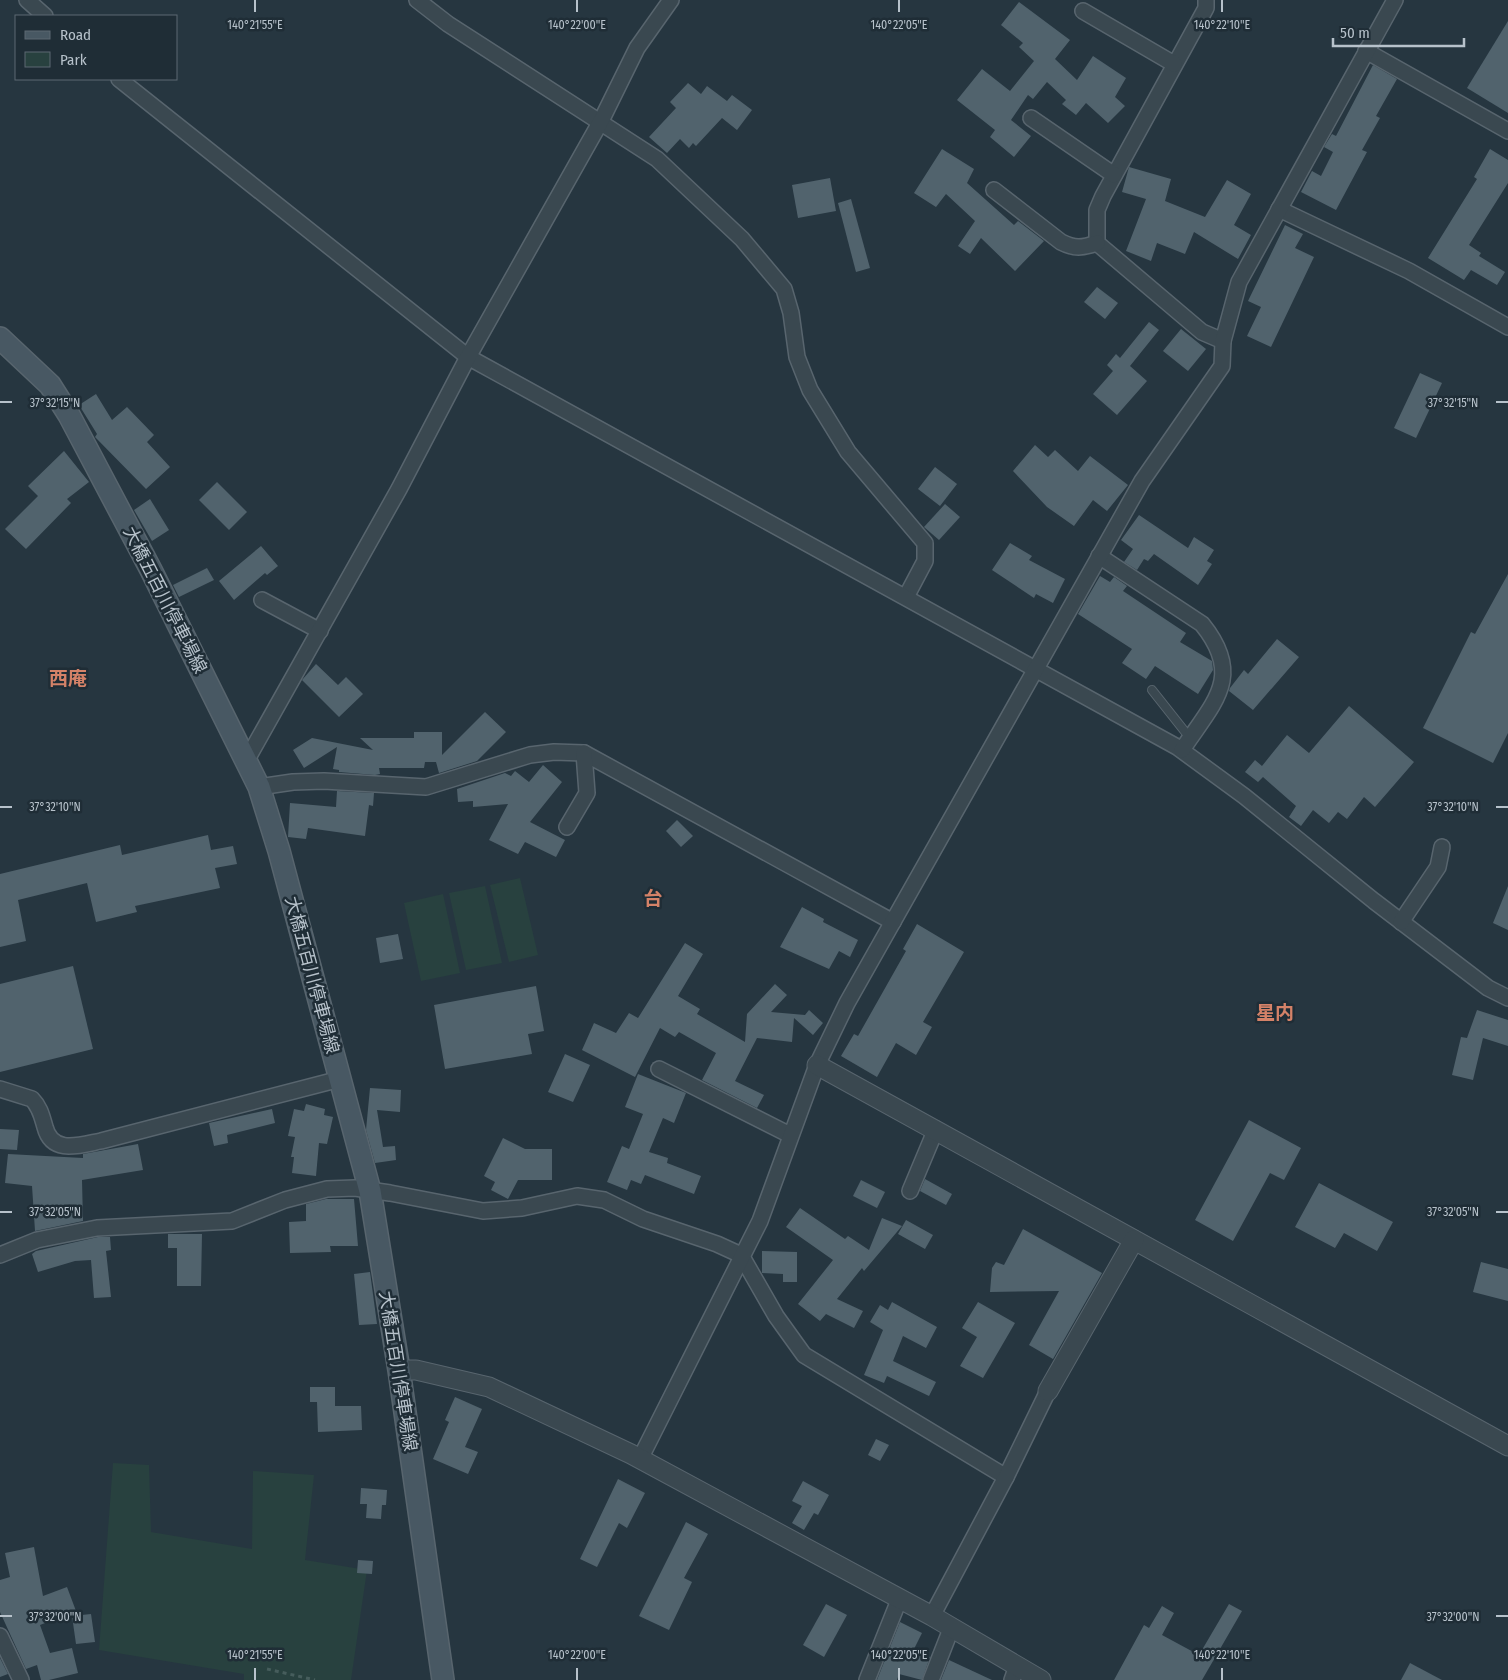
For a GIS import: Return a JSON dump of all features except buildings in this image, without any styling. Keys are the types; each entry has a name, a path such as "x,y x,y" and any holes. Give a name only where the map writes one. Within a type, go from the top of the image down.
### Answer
{"main road":[{"name":"大橋五百川停車場線","path":"0,338 50,385 69,415 151,570 259,788 279,851 370,1191 399,1370 443,1680"}],"street":[{"path":"27,0 43,15"},
{"path":"417,0 448,24 601,121 657,159 742,239 784,289 791,313 797,356 810,390 848,452 925,543 925,561 906,598"},
{"path":"245,763 320,631 468,357 601,121 637,48 671,0"},
{"path":"1097,244 1097,210 1114,175 1206,8 1206,0"},
{"path":"640,1459 741,1255 760,1221 817,1064 847,1003 1035,667 1142,481 1222,366 1223,341 1239,282 1395,0"},
{"path":"1083,11 1174,64"},
{"path":"1366,52 1508,131"},
{"path":"120,80 468,357 495,374 906,598 1035,667 1186,744 1244,796 1401,922 1488,988 1508,998"},
{"path":"1031,118 1114,175"},
{"path":"994,190 1060,242 1073,248 1097,244 1202,332 1223,341"},
{"path":"1279,209 1409,270 1508,327"},
{"path":"1099,556 1202,624 1214,638 1225,674 1220,692 1186,744"},
{"path":"262,600 320,631"},
{"path":"259,788 294,782 324,781 426,787 530,754 554,752 584,753 893,922"},
{"path":"567,827 587,793 584,753"},
{"path":"1401,922 1438,867 1442,848"},
{"path":"817,1064 1508,1446"},
{"path":"659,1069 790,1135"},
{"path":"0,1089 32,1099 42,1114 47,1134 52,1142 61,1147 72,1147 101,1142 340,1079"},
{"path":"910,1191 936,1129"},
{"path":"0,1255 37,1240 97,1228 232,1221 285,1200 327,1189 355,1188 484,1210 522,1208 577,1196 604,1200 643,1219 717,1244 741,1255 776,1316 804,1355 1006,1477"},
{"path":"932,1616 1006,1477 1048,1391 1134,1240"},
{"path":"399,1370 416,1370 489,1387 640,1459 899,1600 932,1616 1014,1673 1041,1680"},
{"path":"867,1680 899,1600"},
{"path":"931,1680 952,1629"},
{"path":"0,1636 21,1680"}],"lane":[{"path":"1152,690 1186,744"}],"path":[{"path":"267,1668 315,1680"}],"green space":[{"path":"520,878 538,955 509,962 490,885"},
{"path":"485,886 502,963 466,970 449,893"},
{"path":"443,894 460,973 421,981 404,903"},
{"path":"113,1463 149,1465 151,1532 252,1549 253,1471 314,1475 305,1560 367,1570 351,1680 244,1680 244,1674 99,1650"}],"district":[{"name":"西庵","path":"68,678"},
{"name":"台","path":"653,898"},
{"name":"星内","path":"1275,1012"}]}
